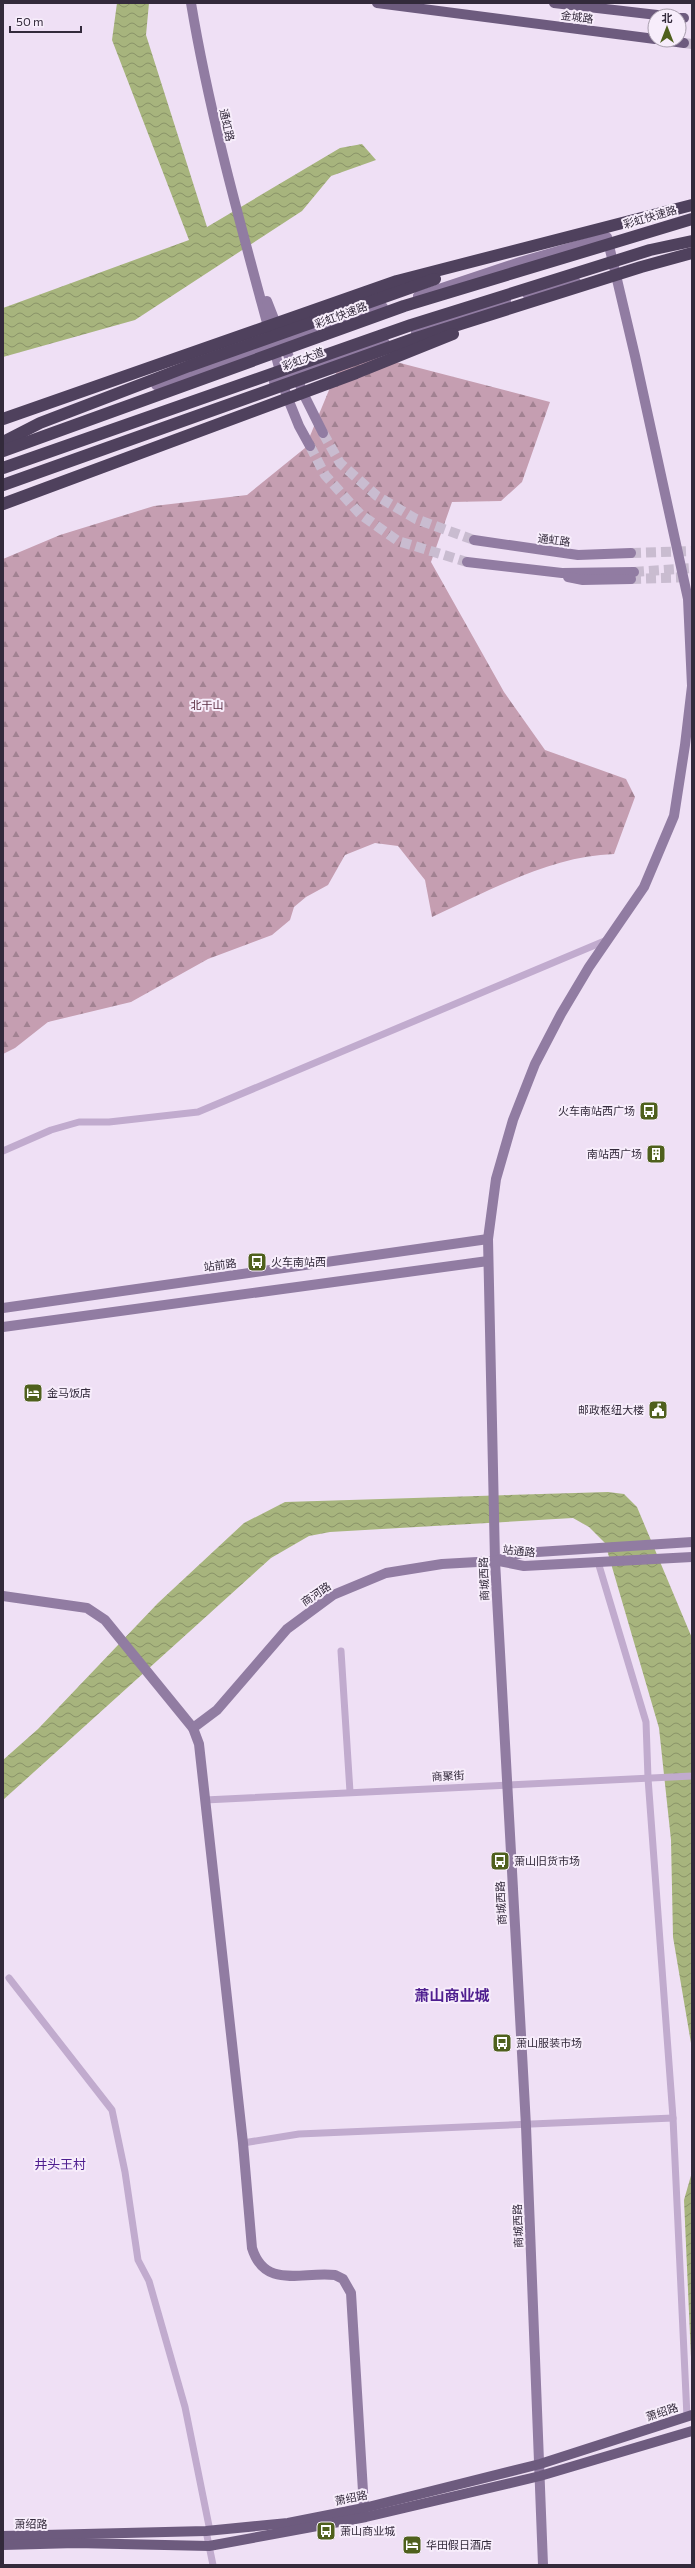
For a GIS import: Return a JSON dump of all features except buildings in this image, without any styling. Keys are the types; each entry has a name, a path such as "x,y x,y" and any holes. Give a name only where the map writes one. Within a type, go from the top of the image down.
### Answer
{"highway":[{"path":"3,419 397,281 510,254 692,205"},
{"name":"彩虹快速路","path":"3,450 404,306 692,219"},
{"path":"3,468 411,325 635,255 692,241"},
{"path":"3,485 406,342 641,266 692,253"},
{"path":"3,440 40,423 189,366 510,254"},
{"path":"3,504 349,376 530,303"}],"main road":[{"name":"通虹路","path":"191,3 200,57 223,159 249,251 278,343 295,374 322,433"},
{"name":"金城路","path":"377,3 647,38"},
{"name":"金城路","path":"554,3 647,14"},
{"name":"商城西路","path":"543,2565 526,2126 495,1561 496,1527 489,1350 488,1239 496,1179 516,1113 535,1064 560,1014 607,940 644,887 674,816 692,686 688,599 607,237"},
{"name":"彩虹大道","path":"3,440 278,343 520,262 607,237"},
{"name":"彩虹大道","path":"3,479 282,380 295,374 527,294 615,273"},
{"name":"通虹路","path":"278,343 282,380 299,426 310,446"},
{"name":"通虹路","path":"474,540 578,555 631,553"},
{"path":"467,562 523,570 632,576"},
{"name":"站前路","path":"3,1308 488,1239"},
{"path":"3,1327 488,1260"},
{"name":"站通路","path":"495,1561 522,1553 593,1547 658,1545 692,1542"},
{"name":"站通路","path":"495,1561 524,1566 692,1557"},
{"name":"商河路","path":"193,1728 217,1710 287,1629 333,1595 386,1573 442,1564 495,1561"},
{"path":"3,1596 86,1608 105,1620 193,1728 199,1744 243,2143 252,2248 259,2263 271,2274 282,2276 335,2275 348,2285 352,2293 364,2508"},
{"name":"萧绍路","path":"3,2536 208,2531 288,2523 364,2508 540,2464 689,2416"},
{"path":"3,2545 76,2543 209,2546 366,2517 540,2476 692,2431"}],"street":[{"path":"3,1151 51,1130 79,1122 109,1122 198,1112 607,940"},
{"path":"598,1562 646,1722 648,1778 673,2118 689,2416"},
{"path":"341,1651 350,1792"},
{"name":"商聚街","path":"205,1800 692,1776"},
{"path":"9,1978 112,2110 125,2172 138,2260 149,2281 185,2407 213,2565"},
{"path":"243,2143 299,2134 526,2126 673,2118"}],"green space":[{"name":"北干山","path":"346,349 550,402 522,482 501,501 452,502 431,562 504,692 545,750 626,779 635,797 614,854 590,856 543,868 520,876 432,917 425,880 398,846 375,843 345,855 328,885 306,897 294,907 290,920 272,935 208,959 131,1002 48,1022 15,1048 3,1054 3,559 60,535 154,506 247,495 305,448"}],"water":[{"path":"117,3 149,3 146,35 207,227 340,148 362,144 376,160 331,176 302,211 135,320 3,357 3,308 189,240 112,40"},
{"path":"608,1492 624,1494 637,1507 692,1638 692,2049 673,1937 671,1840 659,1728 605,1543 589,1527 573,1518 330,1532 309,1536 271,1558 3,1800 3,1760 38,1729 158,1603 244,1523 285,1502"},
{"path":"692,2172 692,2380 684,2200"}],"tunnel":[{"path":"687,43 692,44"},
{"path":"323,433 340,463 377,496 416,519 474,540"},
{"path":"310,446 325,475 360,514 398,541 467,562"},
{"path":"631,553 692,551"},
{"path":"634,572 692,568"},
{"path":"631,579 692,577"}],"place":[{"name":"火车南站西广场","path":"649,1111"},
{"name":"南站西广场","path":"656,1154"},
{"name":"火车南站西","path":"257,1262"},
{"name":"金马饭店","path":"33,1393"},
{"name":"邮政枢纽大楼","path":"658,1410"},
{"name":"萧山旧货市场","path":"500,1861"},
{"name":"萧山服装市场","path":"502,2043"},
{"name":"萧山商业城","path":"326,2531"},
{"name":"华田假日酒店","path":"412,2545"}],"district":[{"name":"萧山商业城","path":"452,1996"},
{"name":"井头王村","path":"60,2164"}]}
